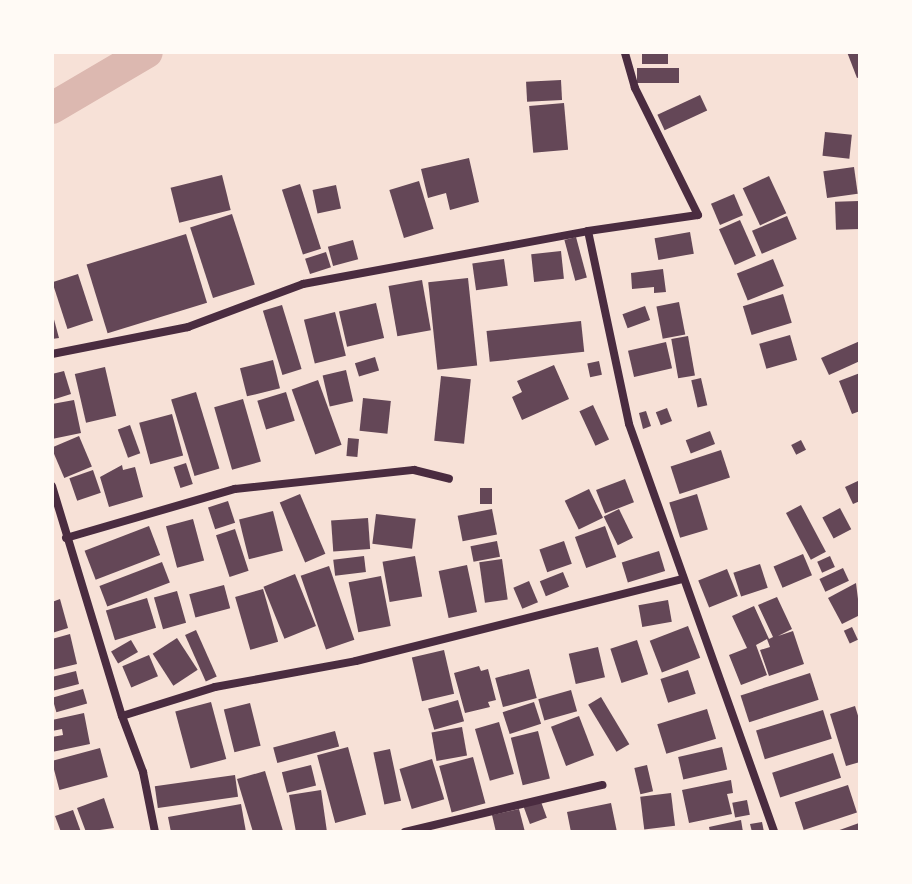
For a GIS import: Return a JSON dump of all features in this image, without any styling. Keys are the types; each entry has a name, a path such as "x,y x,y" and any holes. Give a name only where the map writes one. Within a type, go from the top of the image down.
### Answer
{"street":[{"path":"52,354 188,327 303,284 588,231 698,215 635,88 625,52"},
{"path":"588,231 629,424 774,832"},
{"path":"66,538 207,496 286,481 414,470 449,479"},
{"path":"52,486 122,716 143,772 155,832"},
{"path":"122,716 215,687 356,661 683,579"},
{"path":"405,832 602,785"}],"building":[{"path":"642,52 668,52 668,64 642,64"},
{"path":"847,52 860,52 860,77 857,78"},
{"path":"637,68 679,68 679,83 637,83"},
{"path":"561,80 562,100 527,102 526,82"},
{"path":"700,95 707,110 665,130 657,115"},
{"path":"564,103 568,150 533,153 529,106"},
{"path":"825,132 852,135 849,159 822,156"},
{"path":"469,158 479,202 450,210 446,193 428,198 421,169"},
{"path":"854,167 858,194 827,198 823,171"},
{"path":"222,175 231,210 179,223 171,188"},
{"path":"769,176 786,213 760,225 743,188"},
{"path":"419,181 434,229 404,238 389,190"},
{"path":"300,184 321,249 303,255 282,190"},
{"path":"336,185 341,208 318,213 313,190"},
{"path":"734,194 743,215 720,225 711,204"},
{"path":"859,201 860,229 836,230 835,202"},
{"path":"232,214 255,284 213,298 190,228"},
{"path":"787,216 797,239 762,254 752,231"},
{"path":"740,220 756,256 735,265 719,229"},
{"path":"690,232 694,254 658,260 655,238"},
{"path":"186,234 207,303 108,333 87,264"},
{"path":"576,237 587,278 575,281 564,240"},
{"path":"353,240 358,259 333,266 328,247"},
{"path":"561,251 564,279 534,282 531,254"},
{"path":"326,252 331,267 310,274 305,259"},
{"path":"504,259 508,286 476,290 472,263"},
{"path":"773,259 784,286 748,300 737,274"},
{"path":"663,269 666,292 654,293 654,287 632,289 631,273"},
{"path":"78,274 93,321 67,329 52,282"},
{"path":"468,278 477,366 437,370 428,282"},
{"path":"422,280 431,330 397,336 389,286"},
{"path":"783,294 792,323 752,335 743,306"},
{"path":"679,302 685,334 663,339 656,306"},
{"path":"376,303 384,338 347,347 339,312"},
{"path":"282,305 302,369 282,375 263,311"},
{"path":"645,306 650,320 628,328 622,314"},
{"path":"52,312 59,338 52,339"},
{"path":"335,312 346,356 315,363 304,320"},
{"path":"581,321 584,352 490,362 487,331"},
{"path":"790,335 797,360 766,369 759,344"},
{"path":"688,336 695,375 678,378 671,339"},
{"path":"860,341 860,361 829,375 821,358"},
{"path":"666,342 672,368 634,377 628,351"},
{"path":"375,357 379,370 359,377 355,363"},
{"path":"273,360 280,388 247,396 240,368"},
{"path":"599,361 602,375 590,377 587,363"},
{"path":"554,365 569,399 522,420 512,397 522,392 517,381"},
{"path":"105,367 116,416 86,423 75,374"},
{"path":"346,370 353,401 330,407 323,375"},
{"path":"64,371 71,394 52,400 52,374"},
{"path":"860,373 860,411 852,414 839,381"},
{"path":"441,376 471,379 464,444 434,441"},
{"path":"701,378 707,405 698,408 691,380"},
{"path":"318,380 342,445 315,454 292,390"},
{"path":"196,392 219,469 195,476 171,400"},
{"path":"286,392 295,421 266,429 257,401"},
{"path":"363,398 391,401 387,434 360,431"},
{"path":"243,399 261,461 232,470 214,407"},
{"path":"74,400 81,433 52,439 52,404"},
{"path":"593,405 609,439 595,446 579,411"},
{"path":"667,408 672,421 661,425 656,412"},
{"path":"646,411 651,426 643,429 639,413"},
{"path":"172,414 183,456 150,464 139,423"},
{"path":"130,425 140,453 128,458 118,429"},
{"path":"710,431 715,444 691,453 686,440"},
{"path":"79,436 92,466 64,478 52,447"},
{"path":"348,438 359,439 357,457 346,456"},
{"path":"801,440 806,450 796,455 791,445"},
{"path":"721,450 730,478 680,494 671,466"},
{"path":"186,463 193,484 180,488 174,467"},
{"path":"122,465 123,470 135,467 143,497 109,507 100,477"},
{"path":"93,470 101,493 77,501 69,478"},
{"path":"625,479 634,502 605,513 596,490"},
{"path":"860,480 860,501 853,504 845,487"},
{"path":"480,488 492,488 492,504 480,504"},
{"path":"589,489 603,518 579,530 565,501"},
{"path":"300,494 325,554 305,562 280,503"},
{"path":"697,494 708,529 680,538 669,502"},
{"path":"228,501 235,523 215,529 208,507"},
{"path":"801,505 826,552 811,560 786,513"},
{"path":"840,508 851,529 834,539 822,517"},
{"path":"492,509 497,535 463,541 458,516"},
{"path":"619,509 633,538 618,545 604,516"},
{"path":"273,511 283,551 249,559 239,519"},
{"path":"376,514 416,519 412,549 372,544"},
{"path":"368,518 370,549 333,552 331,521"},
{"path":"193,519 204,561 177,568 166,526"},
{"path":"149,526 160,555 96,580 85,551"},
{"path":"605,526 616,557 586,568 575,537"},
{"path":"235,529 249,571 230,577 216,535"},
{"path":"497,541 500,557 474,562 470,546"},
{"path":"564,541 572,564 547,572 539,549"},
{"path":"659,551 665,571 628,582 622,562"},
{"path":"803,554 812,575 783,588 774,567"},
{"path":"364,556 366,572 335,576 333,560"},
{"path":"415,556 422,596 390,602 383,562"},
{"path":"830,556 835,567 822,573 817,562"},
{"path":"502,559 508,600 485,603 479,562"},
{"path":"162,562 170,583 107,607 99,586"},
{"path":"760,564 768,588 741,596 733,573"},
{"path":"467,565 477,612 449,618 439,571"},
{"path":"329,566 354,640 326,650 301,576"},
{"path":"843,568 849,581 825,592 819,579"},
{"path":"727,569 738,596 709,608 698,581"},
{"path":"563,572 569,587 546,596 540,581"},
{"path":"295,574 316,626 284,639 263,587"},
{"path":"381,576 391,626 358,632 349,582"},
{"path":"529,581 538,602 522,609 513,588"},
{"path":"856,583 860,615 842,624 828,598"},
{"path":"224,585 230,608 195,617 189,594"},
{"path":"263,589 278,642 250,650 235,597"},
{"path":"177,591 186,623 163,629 154,598"},
{"path":"777,597 792,629 778,636 793,631 804,664 769,676 760,650 770,647 767,639 756,645 767,675 741,685 729,655 747,648 732,616 754,606 769,639 773,637 758,605"},
{"path":"147,598 156,628 115,640 106,611"},
{"path":"60,599 68,628 52,633 52,602"},
{"path":"668,600 672,622 642,627 638,605"},
{"path":"688,626 700,658 662,672 650,641"},
{"path":"852,627 858,640 850,643 844,631"},
{"path":"196,630 217,677 206,681 185,635"},
{"path":"70,634 77,664 52,670 52,639"},
{"path":"177,638 198,670 173,686 153,654"},
{"path":"131,640 138,652 118,664 111,652"},
{"path":"637,640 648,674 621,683 610,649"},
{"path":"598,647 605,677 576,684 569,654"},
{"path":"444,650 454,694 422,701 412,657"},
{"path":"149,655 158,676 131,688 122,666"},
{"path":"479,666 481,671 488,669 496,700 488,702 490,707 465,713 454,673"},
{"path":"529,669 537,698 503,707 495,678"},
{"path":"688,670 696,694 668,703 660,679"},
{"path":"76,671 79,684 52,691 52,677"},
{"path":"810,673 819,700 749,722 741,696"},
{"path":"83,689 87,703 56,712 52,698"},
{"path":"571,690 577,711 544,721 538,699"},
{"path":"601,697 629,744 616,752 588,705"},
{"path":"458,700 464,721 434,730 428,709"},
{"path":"211,702 226,759 191,769 175,712"},
{"path":"534,702 541,724 510,734 503,712"},
{"path":"250,703 261,746 234,752 224,710"},
{"path":"855,706 860,722 860,762 846,766 830,714"},
{"path":"707,709 716,739 666,754 657,724"},
{"path":"823,710 832,739 765,759 756,730"},
{"path":"84,713 90,744 52,752 52,737 63,735 62,729 52,731 52,720"},
{"path":"579,716 594,755 566,766 551,727"},
{"path":"499,722 514,774 490,781 475,729"},
{"path":"462,727 467,756 437,761 431,732"},
{"path":"335,731 339,746 277,763 273,748"},
{"path":"538,731 550,779 523,785 511,738"},
{"path":"348,747 366,815 335,823 317,755"},
{"path":"722,747 727,769 683,780 678,757"},
{"path":"100,748 108,777 59,790 52,761"},
{"path":"390,749 401,801 384,804 373,753"},
{"path":"833,753 841,778 780,798 772,773"},
{"path":"473,757 485,803 452,812 439,766"},
{"path":"432,759 444,799 412,809 399,769"},
{"path":"311,765 316,785 287,793 282,772"},
{"path":"647,765 653,791 640,794 634,768"},
{"path":"265,771 281,832 253,832 237,779"},
{"path":"235,775 238,797 158,808 155,786"},
{"path":"731,780 733,793 727,794 732,814 689,823 682,790"},
{"path":"848,785 857,813 804,830 795,802"},
{"path":"321,790 327,832 296,832 289,795"},
{"path":"671,793 675,826 644,830 640,797"},
{"path":"104,798 114,828 86,832 77,808"},
{"path":"540,799 547,818 530,824 523,805"},
{"path":"747,800 750,815 735,818 732,803"},
{"path":"611,803 617,832 571,832 567,812"},
{"path":"241,804 246,832 171,832 168,817"},
{"path":"519,809 525,832 496,832 492,815"},
{"path":"73,810 81,832 61,832 55,816"},
{"path":"741,820 743,832 710,832 709,827"},
{"path":"762,822 764,832 752,832 750,824"},
{"path":"859,823 860,832 834,832"}],"waterway":[{"path":"52,108 147,52"}]}
